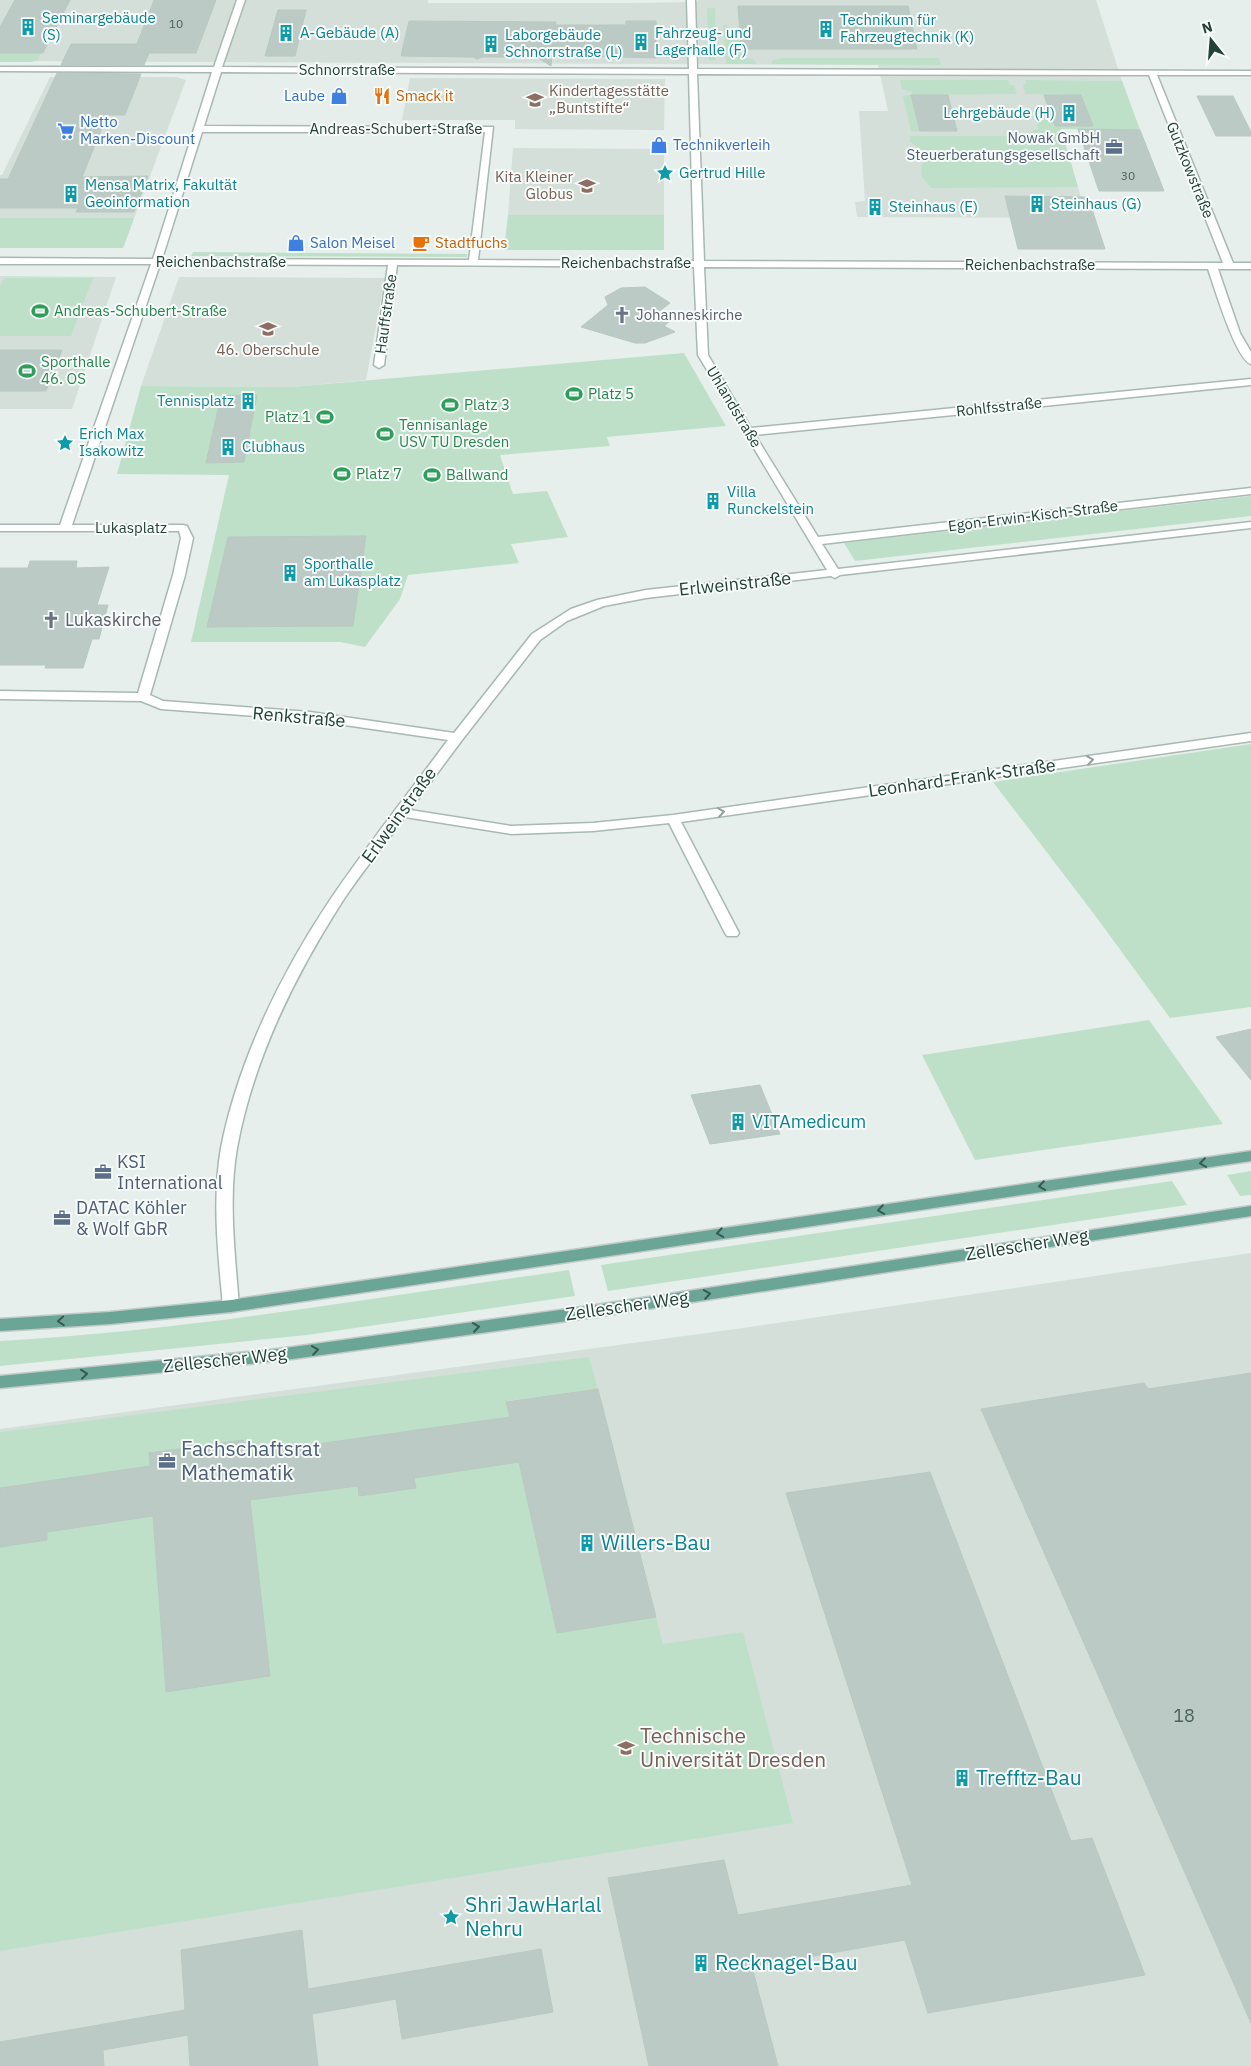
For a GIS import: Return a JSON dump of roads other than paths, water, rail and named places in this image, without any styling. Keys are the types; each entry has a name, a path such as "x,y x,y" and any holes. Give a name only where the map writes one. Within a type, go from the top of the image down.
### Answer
{"main road":[{"path":"0,1325 110,1318 231,1306 1251,1156"},
{"name":"Zellescher Weg","path":"0,1382 297,1352 616,1308 1251,1211"}],"street":[{"path":"65,528 104,406 156,262 216,69 241,0"},
{"name":"Uhlandstraße","path":"692,0 698,264 704,355 748,432 835,574"},
{"name":"Schnorrstraße","path":"0,68 1251,73"},
{"name":"Gutzkowstraße","path":"1152,73 1229,266"},
{"name":"Andreas-Schubert-Straße","path":"198,129 490,129 473,263"},
{"name":"Reichenbachstraße","path":"0,261 1251,266"},
{"name":"Hauffstraße","path":"379,365 393,263"},
{"path":"1212,266 1235,333 1251,360"},
{"name":"Rohlfsstraße","path":"748,432 1251,382"},
{"name":"Egon-Erwin-Kisch-Straße","path":"816,541 1251,491"},
{"name":"Egon-Erwin-Kisch-Straße","path":"835,574 1251,525"},
{"name":"Lukasplatz","path":"0,528 183,528 187,538 179,575 143,696"},
{"name":"Erlweinstraße","path":"231,1306 224,1222 224,1193 232,1131 245,1082 284,990 307,947 336,901 400,812 536,637 555,621 582,608 646,594 835,574"},
{"path":"0,695 143,696"},
{"name":"Renkstraße","path":"143,696 161,705 310,716 457,737"},
{"name":"Leonhard-Frank-Straße","path":"400,812 511,830 593,828 673,819 1251,736"},
{"path":"673,819 732,933"}],"place":[{"name":"Seminargebäude (S)","path":"28,27"},
{"name":"Technikum für Fahrzeugtechnik (K)","path":"826,29"},
{"name":"A-Gebäude (A)","path":"286,33"},
{"name":"Fahrzeug- und Lagerhalle (F)","path":"641,42"},
{"name":"Laborgebäude Schnorrstraße (L)","path":"491,44"},
{"name":"Laube","path":"339,96"},
{"name":"Smack it","path":"382,96"},
{"name":"Kindertagesstätte „Buntstifte“","path":"535,100"},
{"name":"Lehrgebäude (H)","path":"1069,113"},
{"name":"Netto Marken-Discount","path":"66,131"},
{"name":"Technikverleih","path":"659,145"},
{"name":"Nowak GmbH Steuerberatungsgesellschaft","path":"1114,147"},
{"name":"Gertrud Hille","path":"665,173"},
{"name":"Kita Kleiner Globus","path":"587,186"},
{"name":"Mensa Matrix, Fakultät Geoinformation","path":"71,194"},
{"name":"Steinhaus (G)","path":"1037,204"},
{"name":"Steinhaus (E)","path":"875,207"},
{"name":"Salon Meisel","path":"296,243"},
{"name":"Stadtfuchs","path":"421,243"},
{"name":"Andreas-Schubert-Straße","path":"40,311"},
{"name":"Johanneskirche","path":"622,315"},
{"name":"46. Oberschule","path":"268,329"},
{"name":"Sporthalle 46. OS","path":"27,371"},
{"name":"Platz 5","path":"574,394"},
{"name":"Tennisplatz","path":"248,401"},
{"name":"Platz 3","path":"450,405"},
{"name":"Platz 1","path":"325,417"},
{"name":"Tennisanlage USV TU Dresden","path":"385,434"},
{"name":"Erich Max Isakowitz","path":"65,443"},
{"name":"Clubhaus","path":"228,447"},
{"name":"Platz 7","path":"342,474"},
{"name":"Ballwand","path":"432,475"},
{"name":"Villa Runckelstein","path":"713,501"},
{"name":"Sporthalle am Lukasplatz","path":"290,573"},
{"name":"Lukaskirche","path":"51,620"},
{"name":"VITAmedicum","path":"738,1122"},
{"name":"KSI International","path":"103,1172"},
{"name":"DATAC Köhler & Wolf GbR","path":"62,1218"},
{"name":"Fachschaftsrat Mathematik","path":"167,1461"},
{"name":"Willers-Bau","path":"587,1543"},
{"name":"Technische Universität Dresden","path":"626,1748"},
{"name":"Trefftz-Bau","path":"962,1778"},
{"name":"Shri JawHarlal Nehru","path":"451,1917"},
{"name":"Recknagel-Bau","path":"701,1963"}]}
